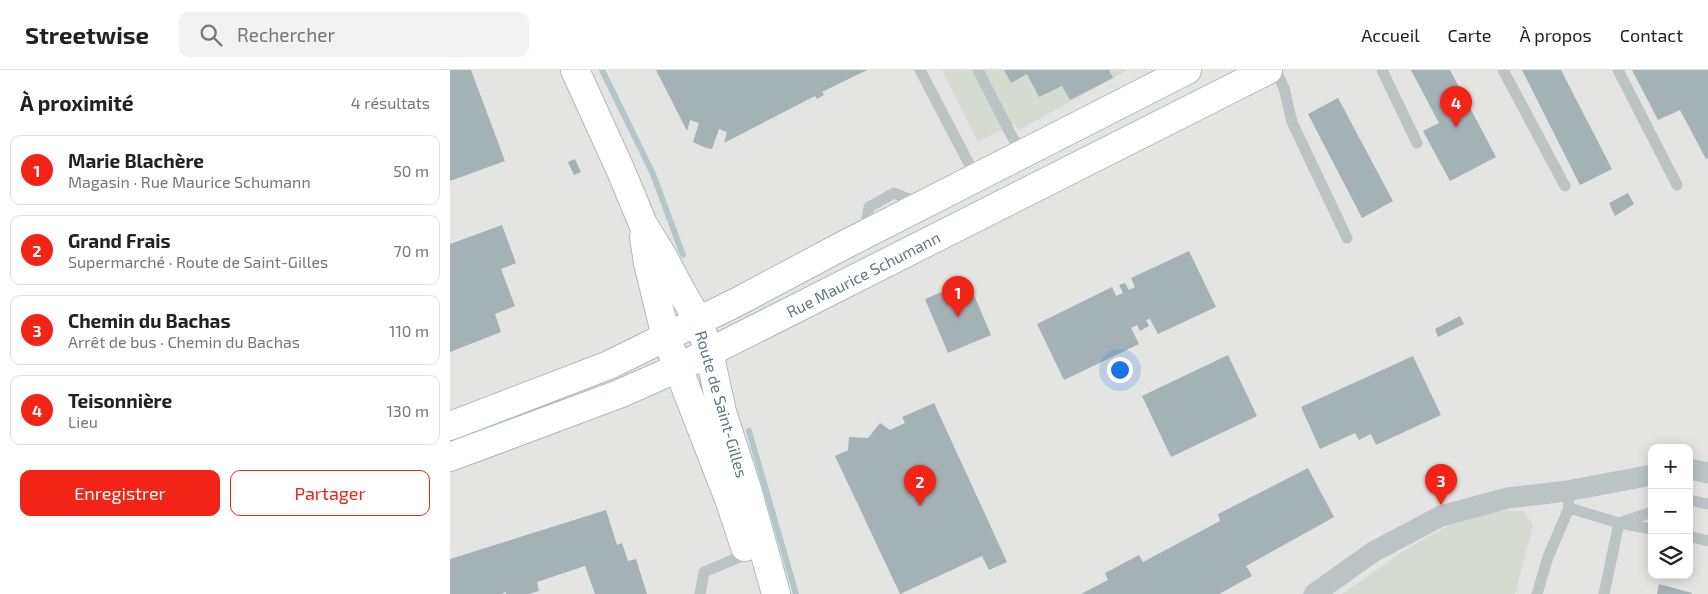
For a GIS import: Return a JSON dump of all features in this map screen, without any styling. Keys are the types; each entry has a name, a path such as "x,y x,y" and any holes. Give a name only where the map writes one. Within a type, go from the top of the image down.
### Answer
{"main road":[{"name":"Route de Saint-Gilles","path":"575,70 643,224 698,320 710,352 722,412 776,594"},
{"name":"Rue Maurice Schumann","path":"450,426 609,366 698,320 740,301 976,177 1187,70"},
{"name":"Rue Maurice Schumann","path":"450,457 619,394 678,368 1268,70"},
{"name":"Route de Saint-Gilles","path":"643,224 648,264 666,337 729,500 760,594"}],"street":[{"path":"1693,470 1708,473"},
{"path":"1314,594 1373,552 1441,516 1508,498 1568,500 1648,476"}],"lane":[{"path":"920,70 976,177"},
{"path":"978,70 1021,154"},
{"path":"1276,70 1284,88 1292,122 1347,238"},
{"path":"1382,70 1417,143"},
{"path":"1503,70 1565,186"},
{"path":"1618,70 1677,185"},
{"path":"1537,594 1568,500 1619,523 1648,528"},
{"path":"1693,501 1708,504"},
{"path":"1619,523 1648,513"},
{"path":"1604,594 1619,523"},
{"path":"1693,537 1708,541"},
{"path":"700,594 704,572 747,554"}],"shaded area":[{"path":"450,70 1708,70 1708,594 450,594"},
{"path":"942,70 1128,70 1019,130 1013,124 978,142"},
{"path":"1496,510 1524,511 1533,526 1515,594 1342,594 1405,550 1449,525"}],"building":[{"path":"450,70 471,70 505,161 450,181"},
{"path":"656,70 867,70 822,92 824,95 817,99 815,96 724,143 727,132 719,129 712,149 693,142 699,123 690,120 687,131"},
{"path":"1004,70 1109,70 1113,78 1070,100 1062,86 1039,97 1027,74 1011,83"},
{"path":"1411,70 1450,70 1496,157 1450,181 1423,131 1439,123"},
{"path":"1522,70 1561,70 1612,169 1580,185"},
{"path":"1632,70 1708,70 1708,158 1706,159 1680,110 1658,120"},
{"path":"1338,98 1393,201 1362,218 1308,114"},
{"path":"575,159 581,172 574,175 568,162"},
{"path":"1628,193 1634,204 1615,216 1609,203"},
{"path":"502,225 516,263 501,269 515,306 495,314 501,332 450,352 450,244"},
{"path":"1189,251 1216,307 1158,334 1150,319 1146,320 1149,326 1140,331 1137,325 1131,328 1139,344 1064,380 1037,324 1112,287 1116,296 1123,293 1119,285 1125,283 1129,290 1135,287 1131,278"},
{"path":"968,281 991,335 948,353 925,299"},
{"path":"1460,316 1464,324 1438,337 1435,329"},
{"path":"1228,355 1257,416 1171,457 1142,396"},
{"path":"1413,356 1441,415 1376,445 1371,434 1359,440 1355,433 1320,449 1301,407"},
{"path":"934,403 1007,562 989,570 982,556 900,594 835,456 848,450 849,437 868,438 880,423 890,430 905,423 902,417"},
{"path":"1308,468 1334,517 1246,566 1252,576 1219,594 1081,594 1108,580 1105,573 1139,555 1143,562 1220,521 1218,514"},
{"path":"606,510 617,545 622,543 628,561 636,559 647,594 595,594 585,566 537,582 539,591 529,594 506,594 506,592 501,594 450,594 450,559"},
{"path":"1659,584 1692,593 1692,594 1657,594"}],"waterway":[{"path":"602,70 653,174 683,255"},
{"path":"749,431 796,594"}],"place":[{"name":"Teisonnière","path":"1456,127"},
{"name":"Marie Blachère","path":"958,317"},
{"name":"Chemin du Bachas","path":"1441,505"},
{"name":"Grand Frais","path":"920,506"}]}
